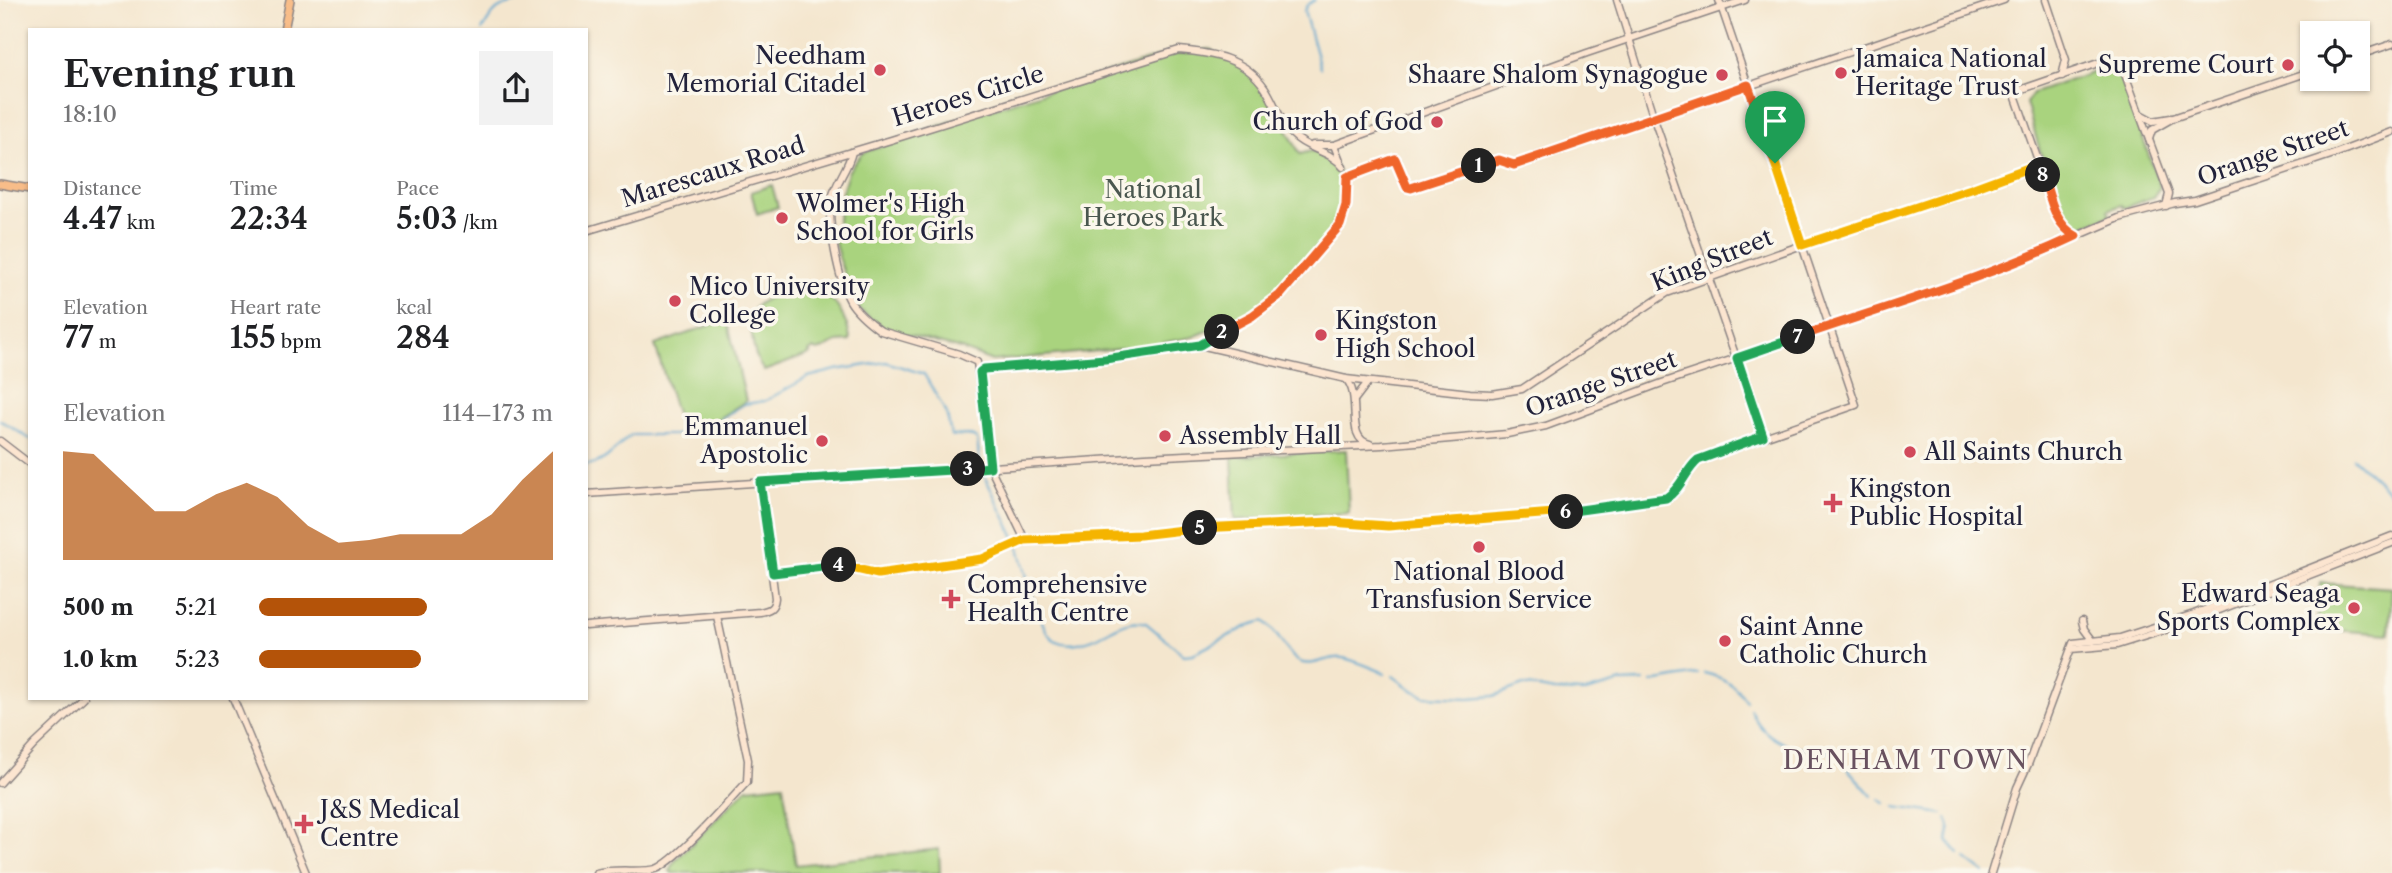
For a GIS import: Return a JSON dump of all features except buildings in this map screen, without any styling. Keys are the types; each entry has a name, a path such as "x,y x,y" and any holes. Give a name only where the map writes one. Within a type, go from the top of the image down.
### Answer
{"main road":[{"path":"284,28 290,0"},
{"path":"0,184 28,189"}],"street":[{"path":"1617,0 1654,118 1763,436"},
{"path":"773,573 840,565 878,574 982,559 1025,540 1330,522 1388,526 1574,512 1666,498 1675,493 1693,465 1710,455 1856,405 1719,0"},
{"path":"1309,146 1334,145 1745,0"},
{"path":"1347,177 1395,159 1407,187 1417,187 1490,162 1499,160 1514,165 2004,0"},
{"path":"2046,0 2066,60 2062,76"},
{"path":"2370,52 2392,44"},
{"name":"Heroes Circle","path":"852,152 1179,50 1209,52 1246,68 1265,88 1294,137 1333,157 1343,167"},
{"path":"2066,60 2080,70"},
{"path":"2076,236 2060,223 2014,92 2107,60 2121,65 2169,194 2166,206"},
{"path":"2140,114 2153,121 2173,118 2300,75"},
{"path":"2149,139 2152,130 2173,118"},
{"name":"Orange Street","path":"588,494 1145,457 1382,445 1507,434 1546,426 1662,383 1948,286 2047,249 2119,218 2196,200 2392,132"},
{"path":"980,372 989,368 1105,359 1200,345 1252,316 1280,295 1340,225 1346,205 1347,177 1334,145"},
{"path":"852,152 835,187 829,217 834,247 849,299 872,325 881,331 977,362 990,467 1025,540"},
{"name":"Marescaux Road","path":"588,230 852,152"},
{"name":"King Street","path":"1200,345 1346,379 1492,394 1522,389 1667,293 2039,164"},
{"path":"1346,379 1355,399 1356,429 1351,447"},
{"path":"1355,399 1368,382"},
{"path":"1356,429 1364,443 1382,445"},
{"path":"0,441 28,462"},
{"path":"588,626 760,612 775,605 760,482"},
{"path":"2072,646 2126,636 2194,614 2392,536"},
{"path":"2072,646 2117,645 2178,626 2392,543"},
{"path":"596,873 608,870 646,871 665,864 747,782 748,760 717,616"},
{"path":"2082,621 2084,629 2093,641"},
{"path":"1991,873 2017,788 2072,646"},
{"path":"0,783 28,751 82,700"},
{"path":"234,700 306,873"}],"green space":[{"name":"National Heroes Park","path":"1210,49 1252,75 1269,96 1300,154 1311,151 1322,154 1333,163 1344,179 1345,203 1334,227 1278,293 1246,315 1193,337 1141,347 992,361 961,349 882,328 860,310 850,295 835,244 841,195 848,172 862,153 952,121 1161,56"},
{"path":"2109,67 2113,71 2119,71 2160,187 2153,197 2124,208 2122,205 2108,210 2110,215 2081,227 2076,222 2067,221 2040,151 2026,103 2033,93"},
{"path":"772,185 778,207 757,214 751,192"},
{"path":"810,291 827,296 836,304 846,323 850,341 837,342 818,351 813,349 809,351 810,354 764,371 754,349 750,324 752,313 769,298"},
{"path":"727,319 746,401 707,426 682,432 655,345"},
{"path":"1346,450 1349,513 1235,520 1232,457"},
{"name":"Edward Seaga Sports Complex","path":"2320,583 2392,588 2389,634 2317,629"},
{"path":"783,784 796,865 939,849 940,873 670,871 672,864 747,788"}],"waterway":[{"path":"483,28 500,8 527,0"},
{"path":"1315,0 1307,5 1304,11 1320,68"},
{"path":"588,465 606,458 631,435 695,432 745,404 765,401 808,377 886,362 924,374 947,414 951,436 969,435 977,439 980,464"},
{"path":"0,420 28,438"},
{"path":"2353,458 2392,494"},
{"path":"983,473 1016,540"},
{"path":"1019,547 1042,623 1053,639 1059,642 1073,644 1087,641 1135,621 1146,623 1184,655 1193,654 1250,625 1264,621 1291,655 1300,662 1343,658 1385,673"},
{"path":"1704,673 1728,682 1746,701"},
{"path":"1652,682 1698,674"},
{"path":"1393,676 1425,696 1469,698 1494,696 1523,685 1554,691 1585,692 1622,682 1644,681"},
{"path":"1750,709 1770,736 1789,745 1822,747 1840,760"},
{"path":"1847,768 1872,796"},
{"path":"1879,799 1886,804"},
{"path":"1895,807 1943,814"},
{"path":"1947,819 1950,830 1948,841 1959,854"},
{"path":"1966,859 1985,873"}],"place":[{"name":"Supreme Court","path":"2288,65"},
{"name":"Needham Memorial Citadel","path":"880,70"},
{"name":"Jamaica National Heritage Trust","path":"1841,73"},
{"name":"Shaare Shalom Synagogue","path":"1722,75"},
{"name":"Church of God","path":"1437,122"},
{"name":"Wolmer's High School for Girls","path":"782,218"},
{"name":"Mico University College","path":"675,301"},
{"name":"Kingston High School","path":"1321,335"},
{"name":"Assembly Hall","path":"1165,436"},
{"name":"Emmanuel Apostolic","path":"822,441"},
{"name":"All Saints Church","path":"1910,452"},
{"name":"Kingston Public Hospital","path":"1833,503"},
{"name":"National Blood Transfusion Service","path":"1479,547"},
{"name":"Comprehensive Health Centre","path":"951,599"},
{"name":"Edward Seaga Sports Complex","path":"2354,608"},
{"name":"Saint Anne Catholic Church","path":"1725,641"},
{"name":"J&S Medical Centre","path":"304,824"}],"district":[{"name":"DENHAM TOWN","path":"1906,760"}],"route":[{"path":"1748,85 1775,163 1802,245 2039,164 2060,223 2076,236 1915,298 1737,358 1763,436 1698,460 1675,493 1666,498 1574,512 1440,523 1388,526 1330,522 1025,540 982,559 878,574 840,565 773,573 760,482 873,477 990,467 980,372 984,369 1105,359 1200,345 1252,316 1280,295 1296,278 1340,225 1346,205 1347,177 1395,159 1403,181 1411,188 1490,162 1499,160 1514,165 1748,85"}]}
